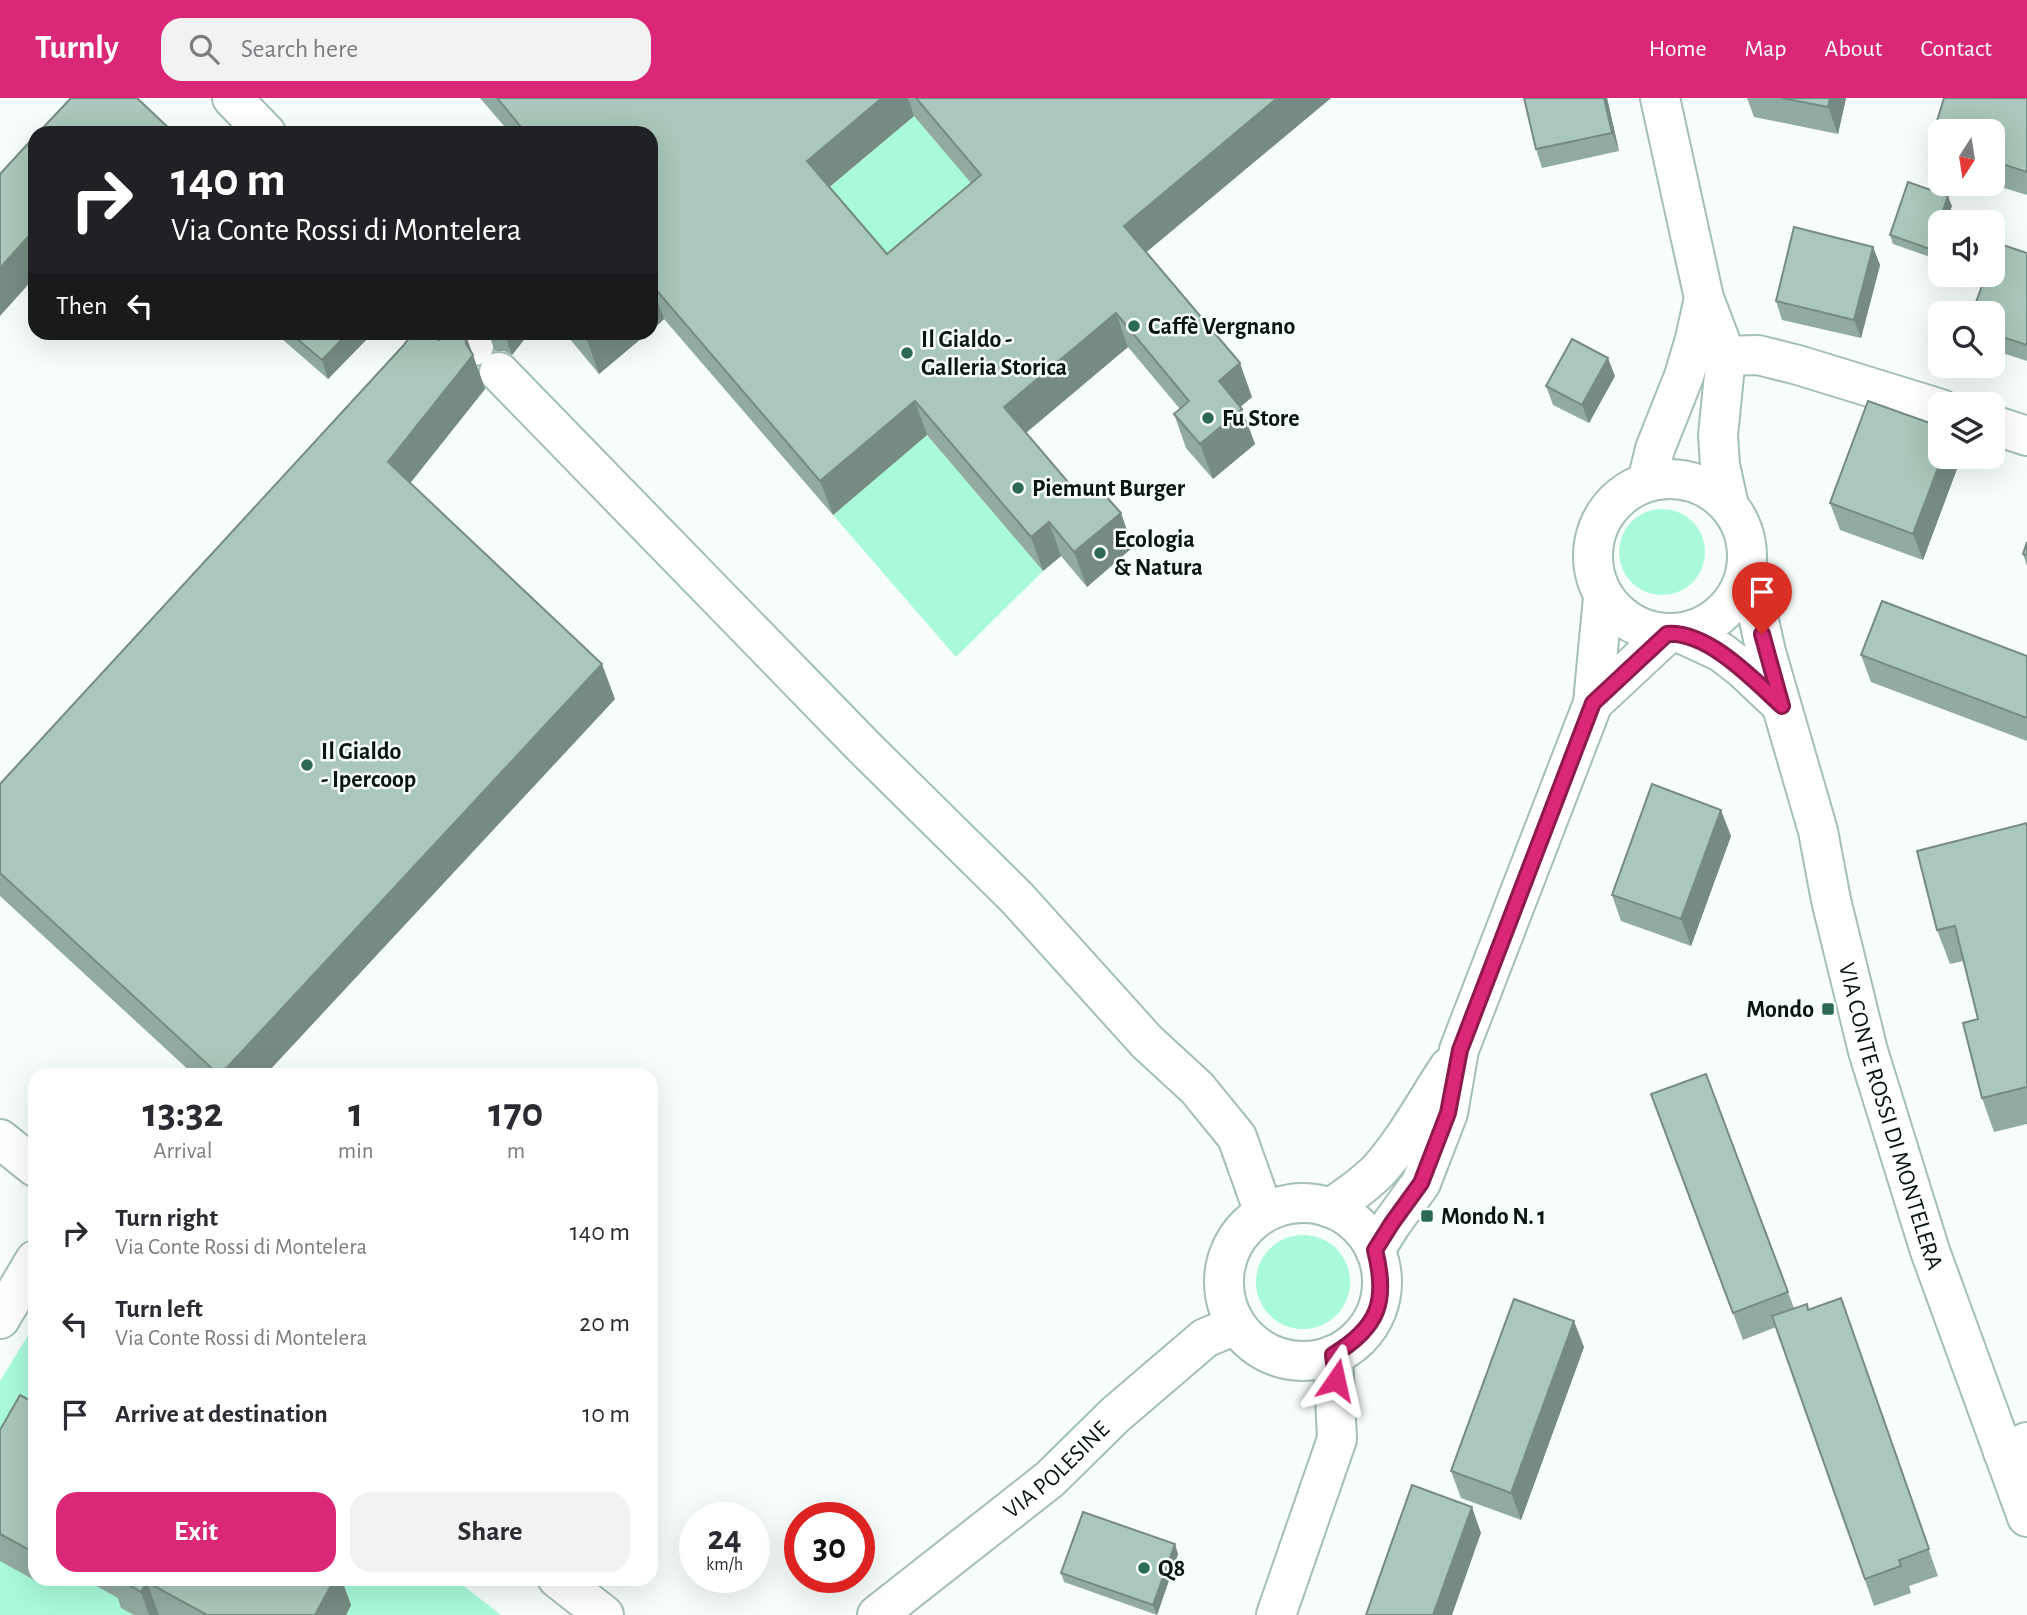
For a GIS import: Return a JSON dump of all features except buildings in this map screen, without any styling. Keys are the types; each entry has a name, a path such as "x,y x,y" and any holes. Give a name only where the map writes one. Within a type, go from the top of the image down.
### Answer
{"street":[{"path":"232,98 259,126"},
{"path":"1660,98 1704,298 1726,356 1717,435 1729,506"},
{"path":"1647,482 1655,449 1684,376 1704,298"},
{"path":"478,350 864,748 1017,898 1147,1042 1197,1088 1237,1137 1264,1213"},
{"path":"1726,356 1758,355 1928,405"},
{"path":"2005,429 2027,436"},
{"path":"1593,703 1674,634 1704,626 1726,611 1740,590 1747,566 1747,545 1740,524 1729,506 1712,491 1692,482 1669,478 1647,482 1624,493 1606,512 1595,535 1592,560 1595,579 1603,597 1615,612 1630,624 1648,631 1674,634 1721,652 1782,706"},
{"name":"VIA CONTE ROSSI DI MONTELERA","path":"1747,566 1766,652 1818,831 1831,900 1868,1051 1930,1251 2015,1447 2027,1517"},
{"path":"1375,1250 1421,1183 1448,1113 1460,1050 1593,703 1603,597"},
{"path":"1330,1208 1354,1192 1378,1170 1399,1143 1460,1050"},
{"path":"0,1139 28,1161"},
{"path":"1308,1203 1330,1208 1349,1218 1364,1232 1375,1250 1381,1274 1380,1299 1371,1322 1354,1342 1333,1355 1312,1360 1290,1360 1269,1353 1250,1341 1236,1325 1226,1302 1224,1275 1230,1251 1244,1229 1264,1213 1285,1205 1308,1203"},
{"path":"0,1319 28,1272"},
{"name":"VIA POLESINE","path":"877,1615 1049,1479 1115,1415 1205,1338 1236,1325"},
{"path":"1276,1615 1337,1439 1333,1355"},
{"path":"568,1586 604,1615"}],"green space":[{"path":"914,116 994,209 899,288 820,195"},
{"path":"927,435 1043,571 956,657 833,515"},
{"path":"1662,509 1686,516 1698,528 1705,552 1698,576 1686,588 1662,595 1638,588 1626,576 1619,552 1626,528 1638,516"},
{"path":"1303,1235 1321,1239 1336,1249 1346,1264 1350,1282 1346,1300 1336,1315 1321,1325 1303,1329 1285,1325 1270,1315 1260,1300 1256,1282 1260,1264 1270,1249 1285,1239"},
{"path":"28,1335 28,1586 464,1586 501,1615 0,1615 0,1381"}],"place":[{"name":"Caffè Vergnano","path":"1134,326"},
{"name":"Il Gialdo - Galleria Storica","path":"907,353"},
{"name":"Fu Store","path":"1208,418"},
{"name":"Piemunt Burger","path":"1018,488"},
{"name":"Ecologia & Natura","path":"1100,553"},
{"name":"Il Gialdo - Ipercoop","path":"307,765"},
{"name":"Mondo","path":"1828,1009"},
{"name":"Mondo N. 1","path":"1427,1216"},
{"name":"Q8","path":"1144,1568"}],"route":[{"path":"1336,1380 1333,1355 1354,1342 1371,1322 1380,1299 1381,1274 1375,1250 1421,1183 1448,1113 1460,1050 1593,703 1667,634 1680,633 1721,652 1782,706 1762,634"}]}
